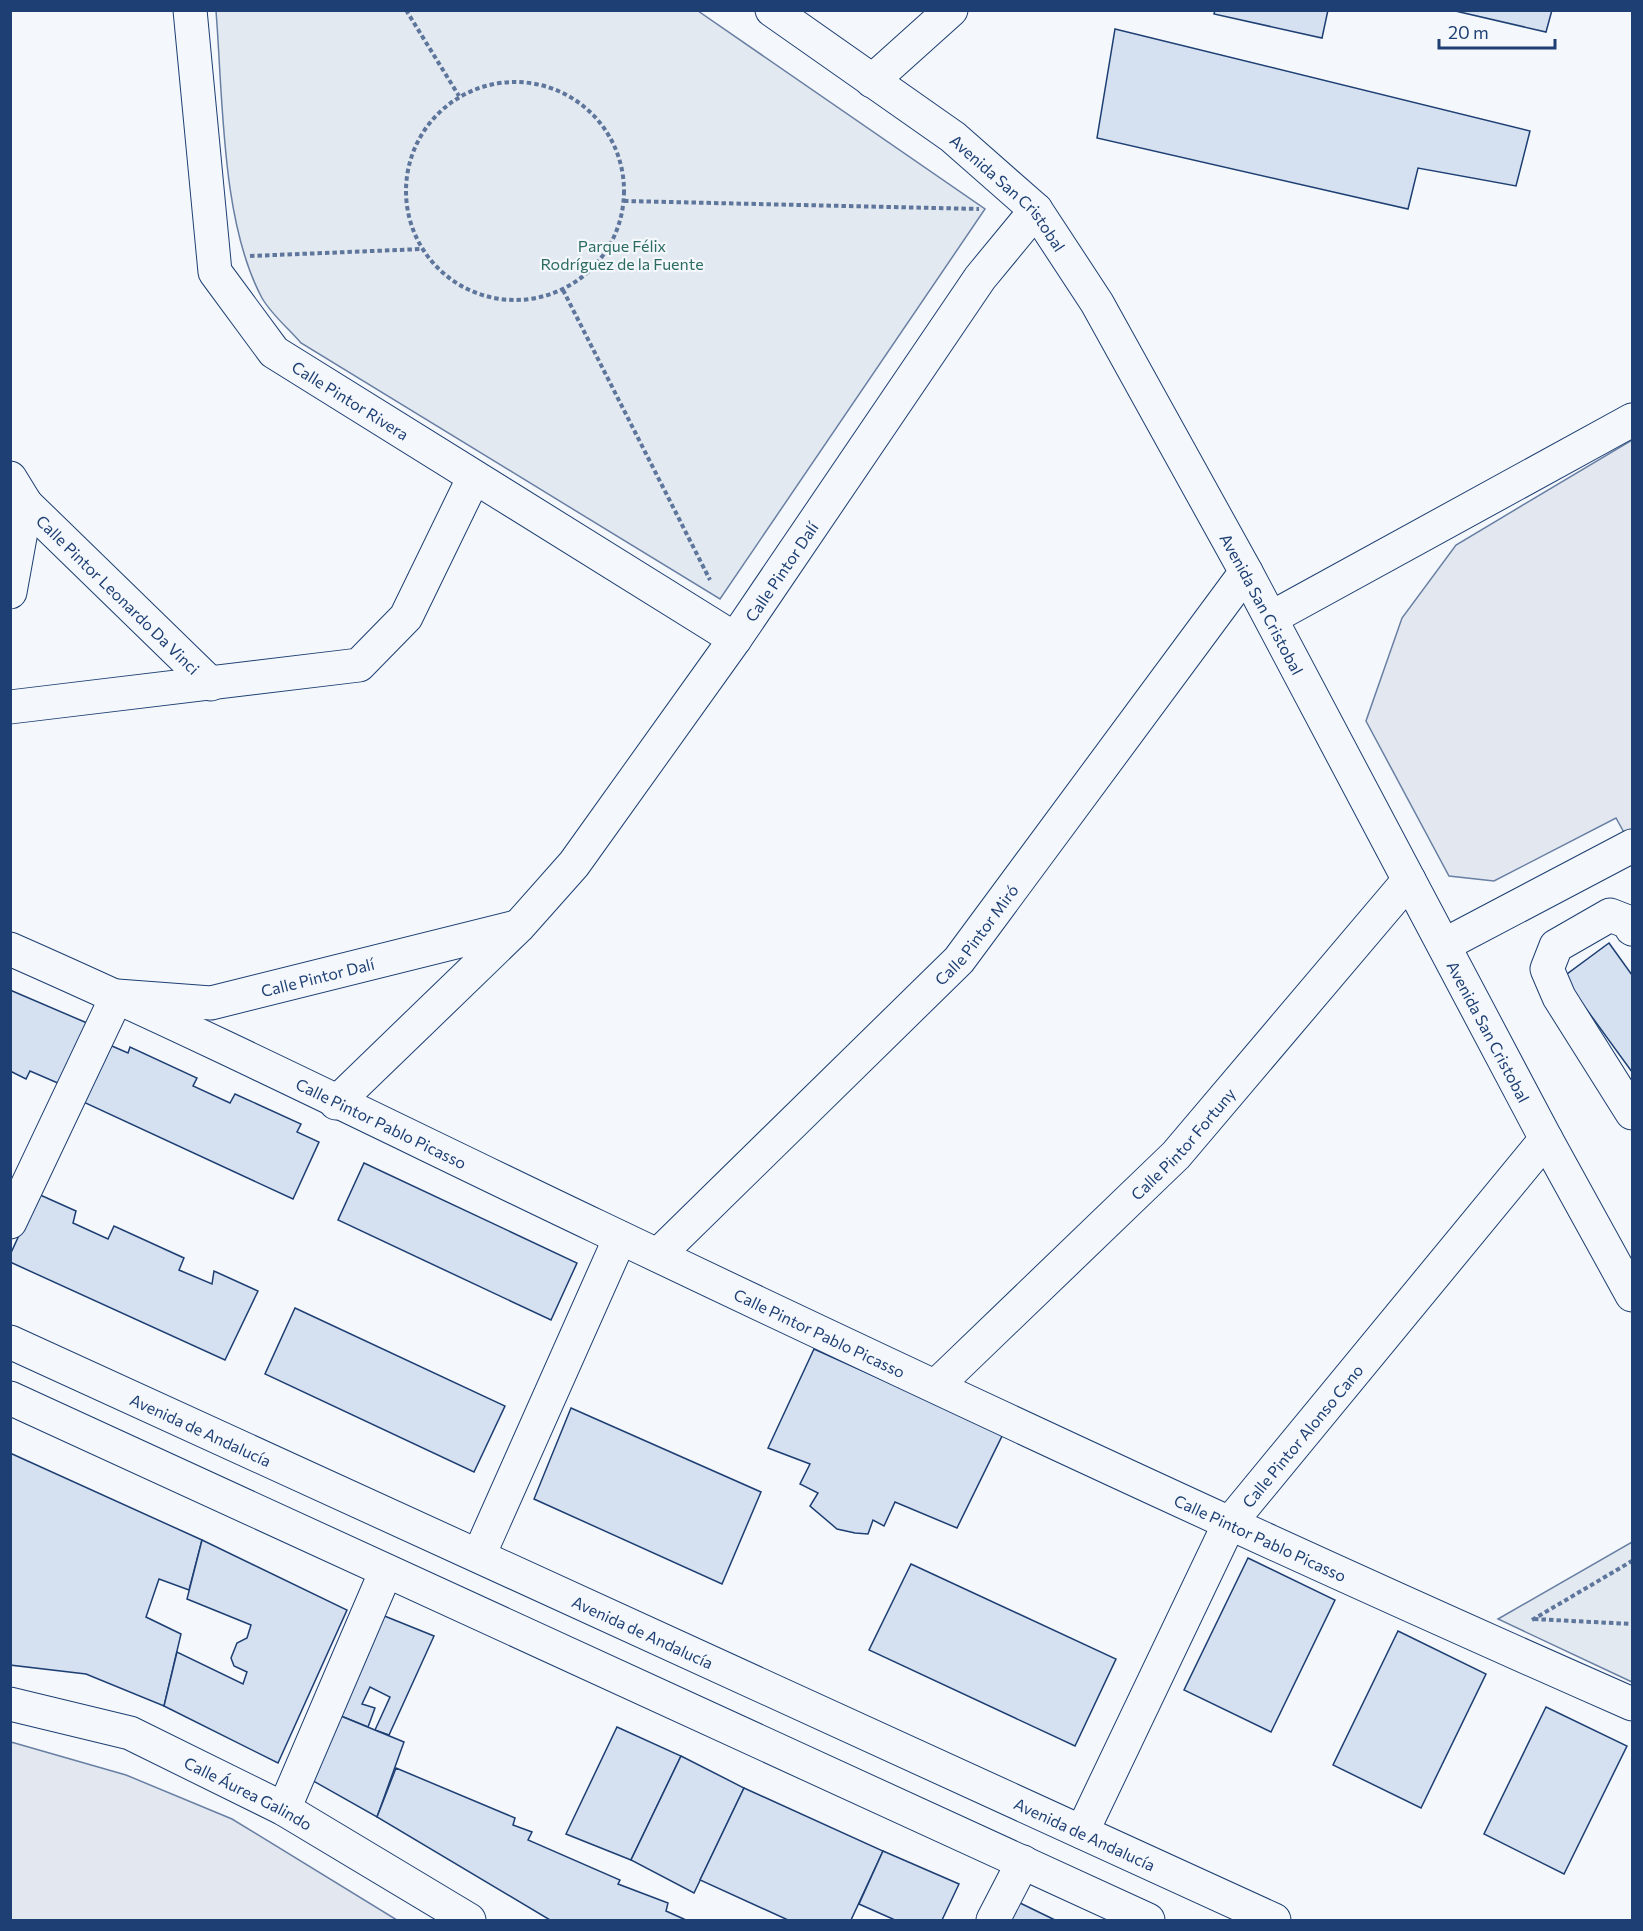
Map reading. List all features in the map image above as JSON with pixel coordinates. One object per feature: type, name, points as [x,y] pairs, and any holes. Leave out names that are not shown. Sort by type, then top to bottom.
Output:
[{"type":"street","name":"Calle Pintor Rivera","points":[[190,10],[215,272],[274,352],[735,639]]},
{"type":"street","name":"Avenida San Cristobal","points":[[772,10],[953,137],[1036,210],[1097,303],[1246,572],[1546,1139],[1632,1295]]},
{"type":"street","points":[[872,81],[951,10]]},
{"type":"street","name":"Calle Pintor Dalí","points":[[336,1103],[518,927],[574,864],[735,639],[980,278],[1036,210]]},
{"type":"street","points":[[1271,618],[1632,420]]},
{"type":"street","name":"Calle Pintor Leonardo Da Vinci","points":[[10,707],[359,665],[406,617],[474,477]]},
{"type":"street","points":[[10,592],[18,491]]},
{"type":"street","name":"Calle Pintor Leonardo Da Vinci","points":[[18,491],[211,684]]},
{"type":"street","name":"Calle Pintor Miró","points":[[657,1255],[959,960],[1246,572]]},
{"type":"street","points":[[1443,945],[1632,846]]},
{"type":"street","name":"Calle Pintor Fortuny","points":[[936,1386],[1176,1155],[1409,880]]},
{"type":"street","points":[[1632,929],[1628,922],[1610,915],[1556,945],[1547,969],[1559,997],[1632,1113]]},
{"type":"street","name":"Calle Pintor Dalí","points":[[117,996],[211,1003],[518,927]]},
{"type":"street","name":"Calle Pintor Pablo Picasso","points":[[10,949],[117,996],[620,1238],[1229,1524],[1632,1704]]},
{"type":"street","points":[[10,1222],[117,996]]},
{"type":"street","name":"Calle Pintor Alonso Cano","points":[[1082,1832],[1229,1524],[1546,1139]]},
{"type":"street","points":[[479,1555],[620,1238]]},
{"type":"street","name":"Avenida de Andalucía","points":[[10,1342],[1274,1920]]},
{"type":"street","points":[[10,1398],[1148,1920]]},
{"type":"street","points":[[284,1809],[386,1571]]},
{"type":"street","name":"Calle Áurea Galindo","points":[[10,1704],[130,1733],[284,1809],[463,1919]]},
{"type":"street","points":[[993,1920],[1023,1862]]},
{"type":"path","points":[[406,10],[459,96]]},
{"type":"path","points":[[525,82],[558,90],[587,108],[609,135],[622,167],[624,201],[615,237],[593,268],[563,290],[532,299],[501,299],[470,291],[443,273],[423,249],[409,217],[406,182],[408,171],[414,148],[432,119],[459,96],[491,83],[525,82]]},
{"type":"path","points":[[624,201],[1036,210]]},
{"type":"path","points":[[213,255],[423,249]]},
{"type":"path","points":[[563,290],[715,589]]},
{"type":"path","points":[[1492,1642],[1632,1562]]},
{"type":"path","points":[[1533,1619],[1632,1624]]},
{"type":"green space","name":"Parque Félix Rodríguez de la Fuente","points":[[216,11],[698,11],[985,209],[720,599],[301,343],[275,316],[262,298],[238,233],[226,158]]},
{"type":"green space","points":[[1632,1542],[1632,1682],[1498,1619]]},
{"type":"shaded area","points":[[1632,440],[1632,847],[1616,818],[1494,881],[1449,876],[1366,721],[1402,618],[1456,545]]},
{"type":"shaded area","points":[[11,1742],[126,1775],[232,1819],[397,1920],[11,1920]]},
{"type":"building","points":[[1215,10],[1328,10],[1322,38],[1214,14]]},
{"type":"building","points":[[1451,10],[1552,10],[1546,32]]},
{"type":"building","points":[[1115,29],[1530,131],[1516,186],[1418,168],[1408,209],[1097,138]]},
{"type":"building","points":[[1609,943],[1632,975],[1632,1072],[1563,977]]},
{"type":"building","points":[[10,990],[87,1023],[60,1084],[30,1071],[26,1079],[10,1071]]},
{"type":"building","points":[[105,1043],[128,1053],[130,1047],[197,1078],[193,1086],[230,1103],[235,1094],[301,1124],[297,1132],[319,1142],[293,1199],[79,1100]]},
{"type":"building","points":[[364,1163],[577,1263],[551,1320],[338,1220]]},
{"type":"building","points":[[38,1194],[76,1211],[73,1223],[108,1239],[114,1226],[184,1258],[179,1270],[212,1284],[214,1271],[258,1291],[225,1360],[10,1262],[10,1255]]},
{"type":"building","points":[[295,1308],[505,1406],[474,1472],[265,1374]]},
{"type":"building","points":[[814,1349],[1003,1434],[957,1528],[895,1502],[884,1526],[873,1520],[868,1534],[855,1533],[837,1529],[810,1506],[818,1493],[800,1484],[810,1464],[768,1448]]},
{"type":"building","points":[[571,1408],[761,1492],[722,1584],[534,1499]]},
{"type":"building","points":[[10,1453],[202,1540],[189,1590],[159,1579],[146,1617],[181,1634],[164,1706],[86,1674],[10,1665]]},
{"type":"building","points":[[202,1540],[347,1610],[278,1763],[164,1706],[177,1652],[243,1684],[247,1672],[234,1666],[231,1658],[237,1643],[247,1638],[251,1625],[187,1599]]},
{"type":"building","points":[[1248,1558],[1335,1600],[1271,1732],[1184,1690]]},
{"type":"building","points":[[911,1564],[1116,1659],[1075,1746],[869,1650]]},
{"type":"building","points":[[382,1615],[434,1636],[389,1735],[375,1730],[390,1697],[370,1687],[362,1704],[375,1708],[368,1727],[336,1714]]},
{"type":"building","points":[[1398,1631],[1486,1674],[1421,1808],[1333,1765]]},
{"type":"building","points":[[1546,1707],[1627,1746],[1564,1874],[1484,1834]]},
{"type":"building","points":[[336,1714],[404,1742],[377,1817],[308,1778]]},
{"type":"building","points":[[617,1727],[681,1756],[631,1860],[566,1834]]},
{"type":"building","points":[[681,1756],[744,1788],[694,1893],[631,1860]]},
{"type":"building","points":[[396,1768],[515,1818],[513,1825],[532,1832],[528,1840],[620,1880],[618,1884],[668,1903],[666,1911],[686,1920],[550,1920],[377,1817]]},
{"type":"building","points":[[744,1788],[883,1851],[851,1920],[788,1920],[700,1880]]},
{"type":"building","points":[[883,1851],[959,1884],[942,1920],[895,1920],[859,1904]]},
{"type":"building","points":[[1018,1902],[1055,1920],[1010,1920]]}]
